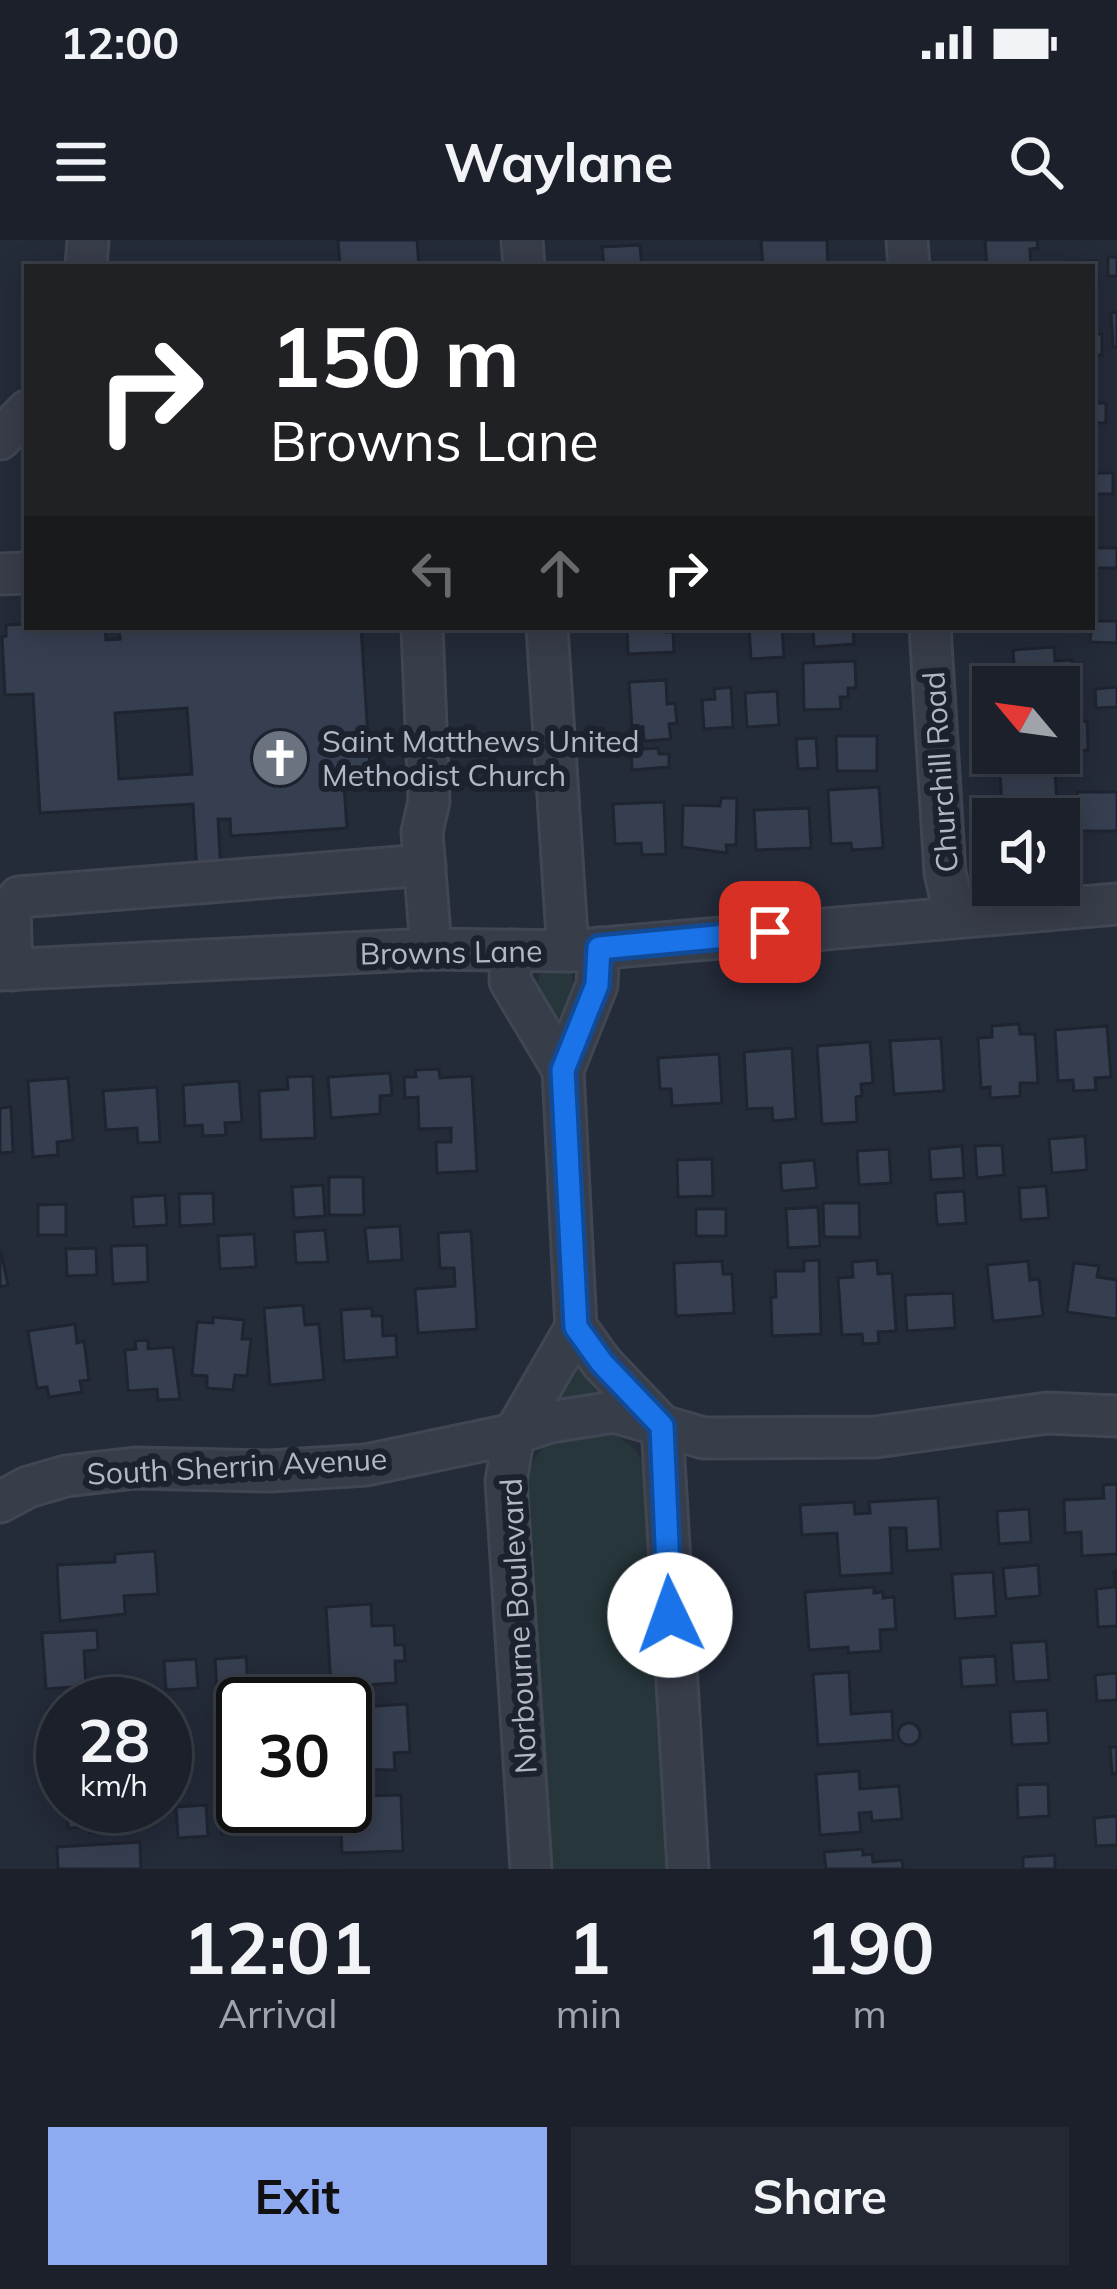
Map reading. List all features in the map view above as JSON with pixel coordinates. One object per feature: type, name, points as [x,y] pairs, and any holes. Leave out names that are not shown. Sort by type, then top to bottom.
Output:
[{"type":"street","points":[[0,439],[24,414]]},
{"type":"street","points":[[422,630],[429,801],[422,832],[431,949]]},
{"type":"street","points":[[547,630],[584,950],[597,985],[563,1070],[576,1327],[602,1363],[662,1426],[688,1869]]},
{"type":"street","name":"Churchill Road","points":[[930,630],[945,873],[955,915]]},
{"type":"street","points":[[6,970],[10,910],[19,897],[425,865]]},
{"type":"street","name":"Browns Lane","points":[[6,970],[431,949],[584,950],[1117,904]]},
{"type":"street","points":[[511,950],[510,981],[563,1070]]},
{"type":"street","name":"Norbourne Boulevard","points":[[531,1869],[506,1481],[514,1434],[576,1327]]},
{"type":"street","name":"South Sherrin Avenue","points":[[0,1502],[28,1487],[67,1476],[164,1466],[269,1471],[366,1466],[550,1422],[614,1412],[704,1438],[876,1437],[1047,1413],[1117,1416]]},
{"type":"shaded area","points":[[545,965],[570,970],[573,979],[574,1002],[562,1033],[539,991]]},
{"type":"shaded area","points":[[575,1355],[609,1398],[555,1402]]},
{"type":"shaded area","points":[[608,1429],[637,1451],[646,1470],[675,1869],[545,1869],[525,1484],[538,1454],[554,1439]]},
{"type":"building","points":[[338,240],[417,240],[419,264],[340,264]]},
{"type":"building","points":[[761,240],[827,240],[828,264],[763,264]]},
{"type":"building","points":[[985,240],[1037,240],[1038,248],[1030,249],[1031,264],[987,264]]},
{"type":"building","points":[[640,245],[642,264],[604,264],[602,247]]},
{"type":"building","points":[[1108,257],[1117,257],[1117,276],[1108,276]]},
{"type":"building","points":[[1096,261],[1097,280],[1095,264],[1067,262]]},
{"type":"building","points":[[1117,312],[1117,347],[1113,347],[1111,313]]},
{"type":"building","points":[[1095,334],[1102,334],[1102,355],[1095,355]]},
{"type":"building","points":[[1095,403],[1106,403],[1106,423],[1095,423]]},
{"type":"building","points":[[1095,473],[1113,473],[1113,494],[1095,494]]},
{"type":"building","points":[[1095,548],[1117,548],[1117,568],[1095,568]]},
{"type":"building","points":[[1095,621],[1117,621],[1117,643],[1090,642]]},
{"type":"building","name":"Saint Matthews United Methodist Church","points":[[24,624],[24,630],[105,630],[106,640],[120,639],[119,630],[361,630],[370,768],[343,770],[347,828],[231,836],[230,819],[218,819],[221,872],[197,873],[193,804],[40,813],[33,694],[5,695],[2,637],[6,625]],"holes":[[[187,708],[192,774],[119,779],[115,713]]]},
{"type":"building","points":[[627,630],[673,632],[674,652],[628,654]]},
{"type":"building","points":[[749,630],[782,630],[784,657],[751,659]]},
{"type":"building","points":[[813,630],[853,630],[854,644],[814,647]]},
{"type":"building","points":[[1054,647],[1055,661],[1072,660],[1072,666],[1014,666],[1013,650]]},
{"type":"building","points":[[855,661],[856,688],[848,688],[848,697],[840,697],[841,709],[804,710],[803,663]]},
{"type":"building","points":[[666,680],[667,704],[675,703],[677,723],[669,724],[671,739],[644,741],[643,727],[632,728],[629,682]]},
{"type":"building","points":[[731,687],[733,727],[704,729],[702,700],[715,699],[714,689]]},
{"type":"building","points":[[1117,687],[1117,707],[1096,708],[1095,689]]},
{"type":"building","points":[[777,691],[779,725],[747,727],[745,693]]},
{"type":"building","points":[[1080,721],[1087,721],[1088,750],[1080,751]]},
{"type":"building","points":[[836,736],[877,736],[877,771],[837,771]]},
{"type":"building","points":[[816,738],[818,768],[798,769],[796,739]]},
{"type":"building","points":[[658,748],[659,754],[669,754],[669,767],[632,770],[631,750]]},
{"type":"building","points":[[1055,774],[1057,798],[1002,798],[1000,775]]},
{"type":"building","points":[[879,787],[883,848],[852,850],[851,843],[831,844],[828,790]]},
{"type":"building","points":[[1077,792],[1117,792],[1117,831],[1080,831]]},
{"type":"building","points":[[721,798],[737,798],[736,845],[726,845],[727,853],[682,847],[683,805],[720,806]]},
{"type":"building","points":[[664,802],[666,854],[642,855],[641,843],[615,844],[613,804]]},
{"type":"building","points":[[809,808],[811,848],[756,850],[754,810]]},
{"type":"building","points":[[1019,1024],[1020,1034],[1035,1034],[1038,1083],[1020,1083],[1020,1096],[990,1098],[990,1087],[981,1088],[978,1038],[992,1037],[992,1026]]},
{"type":"building","points":[[1107,1026],[1111,1077],[1095,1078],[1096,1090],[1074,1091],[1073,1080],[1058,1081],[1055,1030]]},
{"type":"building","points":[[941,1038],[944,1091],[894,1094],[890,1041]]},
{"type":"building","points":[[870,1042],[873,1083],[861,1084],[862,1096],[856,1097],[857,1122],[822,1124],[817,1046]]},
{"type":"building","points":[[792,1048],[796,1119],[773,1121],[772,1108],[747,1109],[744,1052]]},
{"type":"building","points":[[719,1054],[722,1103],[672,1106],[671,1089],[660,1089],[658,1058]]},
{"type":"building","points":[[439,1069],[440,1078],[472,1076],[477,1171],[437,1173],[436,1142],[451,1142],[451,1128],[419,1129],[418,1097],[405,1098],[404,1077],[416,1077],[415,1070]]},
{"type":"building","points":[[390,1073],[392,1095],[380,1096],[380,1114],[331,1118],[328,1077]]},
{"type":"building","points":[[313,1076],[315,1138],[261,1140],[259,1091],[288,1089],[287,1077]]},
{"type":"building","points":[[68,1078],[73,1140],[57,1142],[58,1155],[33,1157],[28,1081]]},
{"type":"building","points":[[239,1081],[242,1122],[225,1123],[226,1135],[203,1136],[202,1125],[185,1126],[183,1085]]},
{"type":"building","points":[[157,1087],[160,1142],[138,1143],[137,1128],[106,1130],[103,1091]]},
{"type":"building","points":[[11,1107],[13,1152],[0,1153],[0,1108]]},
{"type":"building","points":[[1085,1136],[1087,1170],[1052,1173],[1049,1139]]},
{"type":"building","points":[[1002,1145],[1004,1175],[977,1178],[975,1146]]},
{"type":"building","points":[[962,1146],[964,1178],[931,1180],[929,1149]]},
{"type":"building","points":[[889,1149],[891,1183],[859,1185],[857,1151]]},
{"type":"building","points":[[712,1159],[713,1196],[678,1197],[677,1160]]},
{"type":"building","points":[[814,1160],[817,1188],[782,1191],[780,1163]]},
{"type":"building","points":[[329,1177],[363,1177],[364,1215],[329,1215]]},
{"type":"building","points":[[323,1185],[325,1216],[294,1218],[292,1187]]},
{"type":"building","points":[[1046,1186],[1049,1218],[1021,1220],[1019,1188]]},
{"type":"building","points":[[964,1191],[966,1223],[937,1225],[935,1193]]},
{"type":"building","points":[[213,1193],[214,1224],[180,1226],[179,1194]]},
{"type":"building","points":[[165,1195],[167,1225],[134,1227],[132,1197]]},
{"type":"building","points":[[823,1203],[859,1203],[860,1237],[824,1237]]},
{"type":"building","points":[[66,1204],[66,1235],[38,1235],[38,1205]]},
{"type":"building","points":[[818,1207],[820,1246],[788,1248],[786,1209]]},
{"type":"building","points":[[696,1209],[726,1209],[726,1236],[696,1236]]},
{"type":"building","points":[[400,1226],[402,1260],[368,1262],[365,1228]]},
{"type":"building","points":[[325,1230],[328,1262],[296,1263],[294,1232]]},
{"type":"building","points":[[471,1231],[477,1329],[418,1333],[415,1289],[455,1286],[454,1268],[440,1268],[438,1233]]},
{"type":"building","points":[[254,1234],[256,1267],[220,1269],[218,1236]]},
{"type":"building","points":[[147,1245],[148,1282],[113,1284],[111,1246]]},
{"type":"building","points":[[96,1248],[97,1275],[67,1276],[66,1249]]},
{"type":"building","points":[[0,1253],[8,1285],[0,1287]]},
{"type":"building","points":[[819,1260],[821,1334],[772,1336],[775,1271],[804,1271],[804,1261]]},
{"type":"building","points":[[877,1260],[878,1274],[892,1273],[896,1331],[878,1332],[879,1343],[863,1344],[862,1334],[842,1335],[838,1278],[853,1277],[852,1262]]},
{"type":"building","points":[[722,1261],[723,1274],[732,1274],[734,1313],[676,1316],[674,1263]]},
{"type":"building","points":[[1028,1261],[1030,1280],[1039,1279],[1043,1316],[993,1321],[987,1265]]},
{"type":"building","points":[[1074,1263],[1099,1266],[1097,1277],[1117,1280],[1117,1319],[1067,1312]]},
{"type":"building","points":[[953,1293],[955,1328],[907,1331],[905,1295]]},
{"type":"building","points":[[303,1305],[305,1325],[319,1324],[324,1380],[270,1385],[264,1308]]},
{"type":"building","points":[[372,1308],[372,1316],[382,1316],[383,1336],[396,1335],[397,1357],[344,1361],[341,1310]]},
{"type":"building","points":[[213,1317],[244,1320],[242,1339],[251,1339],[247,1376],[235,1375],[233,1390],[207,1388],[207,1376],[192,1375],[197,1322],[213,1323]]},
{"type":"building","points":[[75,1324],[77,1343],[84,1341],[89,1380],[80,1381],[82,1392],[49,1397],[47,1387],[37,1388],[28,1331]]},
{"type":"building","points":[[148,1340],[148,1349],[173,1347],[180,1399],[158,1400],[157,1389],[128,1391],[125,1350],[136,1349],[135,1341]]},
{"type":"building","points":[[1117,1484],[1117,1554],[1082,1556],[1081,1532],[1065,1533],[1064,1500],[1104,1498],[1103,1485]]},
{"type":"building","points":[[938,1498],[941,1549],[907,1551],[906,1528],[890,1528],[892,1573],[840,1576],[837,1533],[802,1535],[800,1505],[854,1502],[855,1514],[870,1513],[869,1502]]},
{"type":"building","points":[[1029,1509],[1031,1542],[999,1544],[997,1511]]},
{"type":"building","points":[[155,1551],[158,1594],[124,1596],[125,1614],[60,1621],[57,1565],[115,1562],[115,1554]]},
{"type":"building","points":[[1038,1565],[1040,1596],[1006,1599],[1003,1568]]},
{"type":"building","points":[[1117,1570],[1117,1626],[1098,1627],[1096,1589],[1115,1587]]},
{"type":"building","points":[[993,1572],[996,1616],[955,1619],[952,1574]]},
{"type":"building","points":[[874,1587],[874,1593],[883,1592],[883,1598],[894,1597],[896,1629],[880,1630],[881,1651],[809,1650],[805,1592]]},
{"type":"building","points":[[371,1604],[372,1626],[394,1625],[395,1645],[404,1645],[405,1661],[395,1661],[396,1683],[372,1684],[372,1677],[330,1677],[326,1607]]},
{"type":"building","points":[[97,1630],[98,1650],[84,1651],[85,1677],[45,1677],[42,1633]]},
{"type":"building","points":[[1046,1641],[1049,1680],[1014,1682],[1011,1643]]},
{"type":"building","points":[[995,1656],[997,1685],[962,1687],[960,1658]]},
{"type":"building","points":[[246,1657],[247,1677],[216,1677],[215,1659]]},
{"type":"building","points":[[196,1659],[198,1688],[192,1688],[192,1677],[165,1677],[164,1661]]},
{"type":"building","points":[[849,1672],[851,1714],[892,1711],[893,1740],[818,1745],[813,1674]]},
{"type":"building","points":[[1117,1673],[1117,1700],[1097,1701],[1095,1675]]},
{"type":"building","points":[[407,1704],[410,1752],[394,1753],[395,1770],[372,1770],[372,1706]]},
{"type":"building","points":[[1047,1710],[1049,1743],[1012,1745],[1010,1712]]},
{"type":"building","points":[[909,1723],[920,1734],[909,1745],[898,1734]]},
{"type":"building","points":[[1110,1747],[1117,1747],[1117,1773],[1112,1774]]},
{"type":"building","points":[[859,1771],[860,1789],[899,1786],[902,1819],[872,1821],[871,1812],[859,1813],[861,1832],[820,1835],[816,1774]]},
{"type":"building","points":[[1048,1784],[1049,1816],[1018,1818],[1017,1785]]},
{"type":"building","points":[[401,1795],[403,1851],[342,1853],[341,1833],[372,1833],[372,1796]]},
{"type":"building","points":[[206,1805],[208,1836],[178,1838],[178,1833],[192,1833],[192,1806]]},
{"type":"building","points":[[1117,1816],[1117,1845],[1096,1846],[1094,1818]]},
{"type":"building","points":[[140,1842],[141,1869],[58,1869],[57,1847]]},
{"type":"building","points":[[863,1849],[863,1855],[872,1854],[873,1862],[902,1860],[903,1869],[826,1869],[824,1852]]},
{"type":"building","points":[[1055,1855],[1055,1869],[1023,1869],[1023,1857]]},
{"type":"place","name":"Saint Matthews United Methodist Church","points":[[280,758]]},
{"type":"route","points":[[670,1615],[662,1426],[602,1363],[576,1327],[563,1070],[597,985],[599,948],[770,932]]}]
